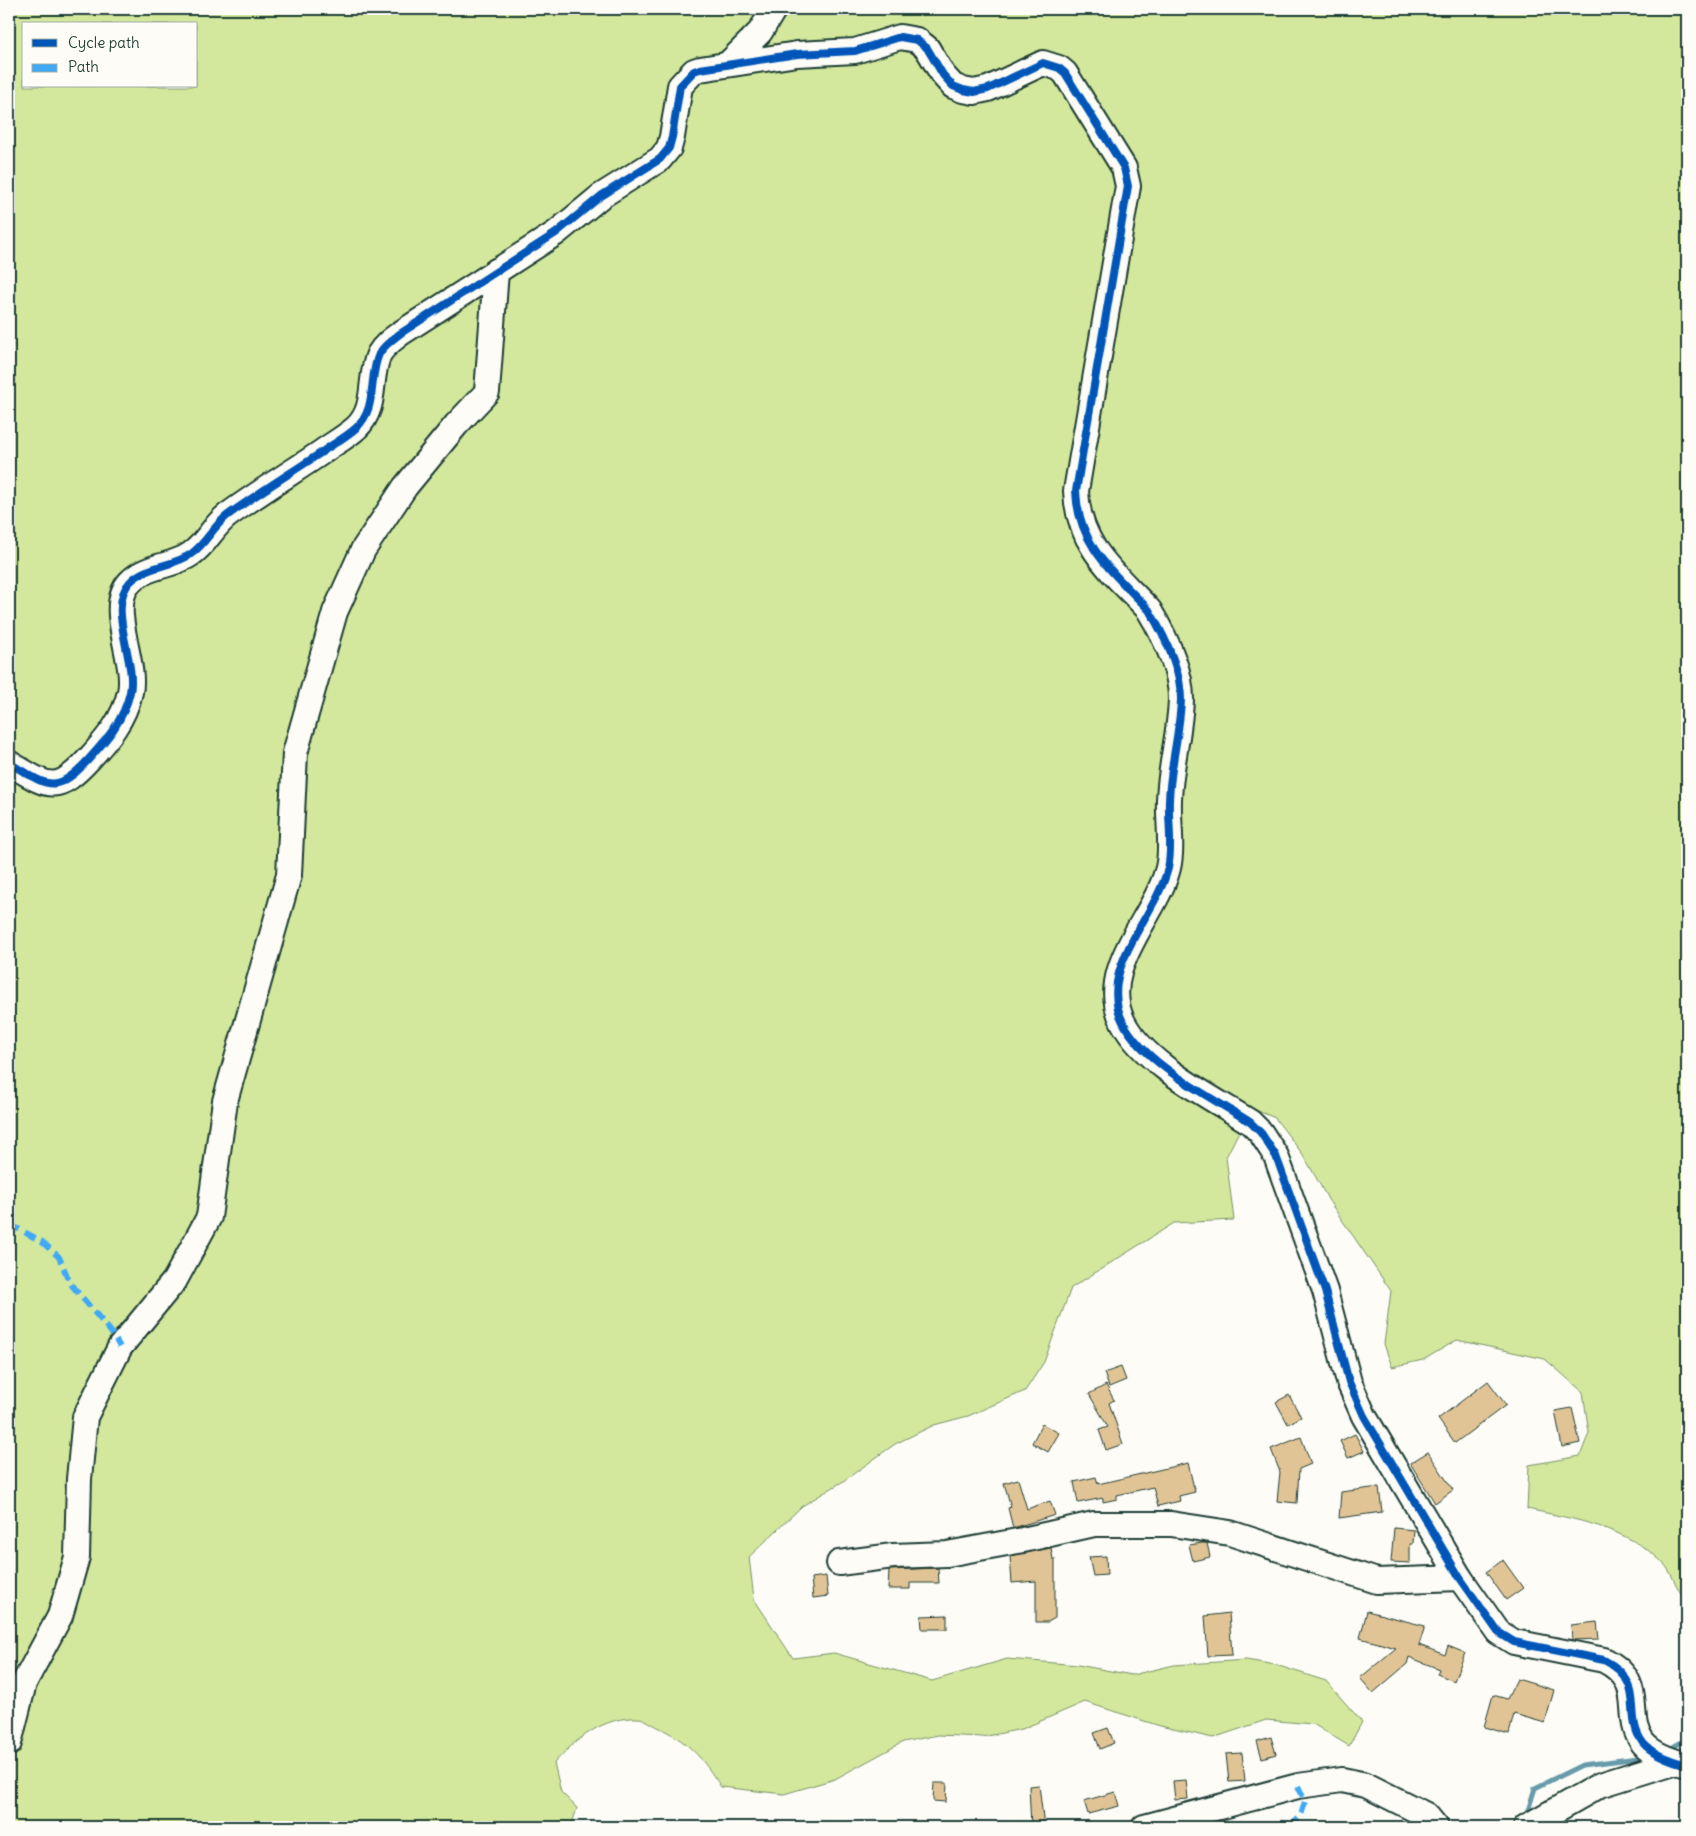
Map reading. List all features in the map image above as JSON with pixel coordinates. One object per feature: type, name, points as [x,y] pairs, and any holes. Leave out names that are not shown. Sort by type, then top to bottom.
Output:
[{"type":"street","points":[[728,64],[760,32],[774,9]]},
{"type":"street","points":[[9,763],[42,782],[58,784],[73,775],[112,732],[126,707],[132,678],[121,612],[124,592],[130,582],[146,571],[191,554],[226,516],[355,429],[370,408],[376,363],[385,345],[400,333],[556,232],[610,190],[660,159],[669,148],[680,86],[700,68],[797,54],[855,51],[892,39],[909,37],[927,48],[943,75],[953,86],[974,92],[988,89],[1036,65],[1052,64],[1065,73],[1124,168],[1128,186],[1128,200],[1078,481],[1076,506],[1083,532],[1093,548],[1149,610],[1155,620],[1178,675],[1181,697],[1169,798],[1169,866],[1162,888],[1120,971],[1116,999],[1119,1013],[1132,1036],[1145,1050],[1170,1070],[1250,1122],[1261,1133],[1276,1156],[1325,1291],[1354,1394],[1364,1416],[1460,1578],[1504,1637],[1514,1642],[1604,1660],[1619,1670],[1629,1684],[1636,1727],[1642,1742],[1649,1748],[1681,1763]]},
{"type":"street","points":[[9,1743],[24,1682],[60,1616],[77,1557],[79,1479],[84,1417],[120,1347],[175,1280],[209,1217],[225,1101],[290,875],[295,753],[335,612],[362,550],[405,487],[456,425],[487,392],[496,272]]},
{"type":"street","points":[[839,1563],[893,1556],[947,1554],[1094,1524],[1171,1524],[1230,1533],[1377,1581],[1460,1578]]},
{"type":"street","points":[[1535,1825],[1600,1785],[1681,1763]]},
{"type":"street","points":[[1144,1827],[1298,1786],[1342,1780],[1366,1785],[1426,1816],[1436,1827]]},
{"type":"green space","points":[[9,9],[1687,9],[1687,1600],[1680,1592],[1666,1566],[1648,1550],[1632,1540],[1599,1526],[1527,1509],[1529,1465],[1580,1456],[1589,1433],[1583,1392],[1545,1359],[1457,1340],[1423,1360],[1392,1367],[1384,1344],[1391,1291],[1329,1201],[1304,1156],[1275,1118],[1251,1108],[1226,1157],[1234,1220],[1174,1223],[1071,1288],[1044,1362],[1025,1391],[968,1416],[934,1425],[895,1444],[842,1482],[802,1506],[749,1557],[754,1599],[793,1658],[834,1653],[932,1681],[1007,1659],[1078,1665],[1132,1675],[1174,1665],[1246,1660],[1276,1665],[1326,1681],[1362,1722],[1349,1746],[1313,1724],[1266,1720],[1213,1738],[1160,1726],[1085,1702],[1022,1729],[982,1737],[938,1735],[903,1742],[835,1779],[784,1794],[721,1787],[700,1758],[686,1744],[642,1719],[625,1718],[602,1725],[591,1731],[571,1746],[554,1763],[561,1792],[577,1808],[571,1827],[9,1827]]},
{"type":"building","points":[[1121,1367],[1126,1380],[1109,1387],[1104,1373]]},
{"type":"building","points":[[1488,1381],[1506,1405],[1455,1443],[1438,1419]]},
{"type":"building","points":[[1106,1385],[1114,1400],[1109,1403],[1123,1444],[1106,1450],[1099,1430],[1108,1427],[1089,1394]]},
{"type":"building","points":[[1289,1395],[1301,1417],[1288,1424],[1276,1402]]},
{"type":"building","points":[[1572,1408],[1580,1443],[1562,1447],[1555,1411]]},
{"type":"building","points":[[1042,1424],[1059,1433],[1048,1452],[1032,1443]]},
{"type":"building","points":[[1355,1434],[1364,1451],[1348,1458],[1340,1441]]},
{"type":"building","points":[[1301,1437],[1311,1464],[1299,1469],[1297,1503],[1277,1501],[1280,1472],[1271,1449]]},
{"type":"building","points":[[1428,1452],[1453,1490],[1435,1503],[1410,1463]]},
{"type":"building","points":[[1188,1463],[1195,1492],[1179,1496],[1180,1501],[1158,1506],[1153,1487],[1117,1495],[1117,1499],[1103,1502],[1103,1498],[1078,1503],[1074,1482],[1096,1477],[1098,1484]]},
{"type":"building","points":[[1018,1479],[1027,1509],[1050,1501],[1055,1515],[1013,1528],[1008,1508],[1011,1507],[1004,1483]]},
{"type":"building","points":[[1379,1487],[1382,1512],[1339,1518],[1341,1492]]},
{"type":"building","points":[[1394,1528],[1414,1530],[1413,1544],[1410,1544],[1410,1563],[1391,1562]]},
{"type":"building","points":[[1207,1543],[1210,1557],[1193,1561],[1189,1545]]},
{"type":"building","points":[[1051,1548],[1053,1559],[1055,1559],[1055,1618],[1048,1622],[1036,1622],[1036,1581],[1012,1583],[1010,1556]]},
{"type":"building","points":[[1106,1556],[1107,1575],[1093,1576],[1089,1557]]},
{"type":"building","points":[[1503,1560],[1523,1588],[1506,1600],[1486,1572]]},
{"type":"building","points":[[938,1568],[939,1583],[910,1583],[910,1589],[888,1589],[889,1570]]},
{"type":"building","points":[[826,1576],[828,1596],[813,1598],[811,1578]]},
{"type":"building","points":[[1367,1611],[1425,1626],[1419,1645],[1445,1655],[1448,1646],[1465,1653],[1454,1681],[1437,1674],[1439,1669],[1409,1657],[1407,1664],[1373,1693],[1360,1678],[1396,1648],[1360,1638]]},
{"type":"building","points":[[1229,1613],[1232,1655],[1208,1656],[1205,1616]]},
{"type":"building","points":[[947,1615],[947,1629],[922,1629],[921,1616]]},
{"type":"building","points":[[1597,1622],[1599,1639],[1572,1640],[1571,1625]]},
{"type":"building","points":[[1517,1679],[1554,1690],[1545,1723],[1514,1714],[1509,1734],[1484,1727],[1493,1695],[1507,1699]]},
{"type":"building","points":[[1108,1728],[1114,1743],[1100,1749],[1094,1733]]},
{"type":"building","points":[[1271,1737],[1276,1754],[1262,1758],[1257,1741]]},
{"type":"building","points":[[1242,1753],[1245,1781],[1229,1782],[1226,1754]]},
{"type":"building","points":[[1186,1780],[1188,1799],[1175,1800],[1173,1781]]},
{"type":"building","points":[[934,1783],[947,1783],[946,1802],[933,1801]]},
{"type":"building","points":[[1039,1785],[1044,1827],[1031,1827],[1029,1786]]},
{"type":"building","points":[[1115,1792],[1119,1806],[1088,1814],[1084,1801]]},
{"type":"waterway","points":[[1666,1751],[1687,1739]]},
{"type":"waterway","points":[[1526,1817],[1535,1788],[1582,1765],[1646,1757]]},
{"type":"marked path","points":[[9,1224],[41,1241],[59,1257],[70,1283],[111,1332],[120,1347]]},
{"type":"marked path","points":[[1290,1827],[1301,1816],[1305,1801],[1298,1786]]},
{"type":"cycle path","points":[[9,763],[42,782],[51,784],[59,783],[68,778],[89,759],[119,720],[130,692],[130,665],[121,620],[123,593],[130,582],[144,572],[191,554],[228,515],[356,428],[363,420],[370,402],[379,354],[392,340],[556,233],[601,196],[660,159],[669,148],[680,86],[694,71],[797,54],[855,51],[900,37],[917,40],[927,48],[943,75],[953,86],[963,90],[974,92],[988,89],[1043,63],[1059,68],[1065,73],[1124,168],[1128,186],[1076,491],[1078,510],[1083,528],[1100,557],[1149,610],[1155,620],[1175,664],[1181,699],[1170,787],[1168,868],[1162,887],[1122,963],[1117,982],[1117,1002],[1123,1022],[1133,1038],[1163,1066],[1198,1091],[1250,1122],[1261,1133],[1276,1156],[1325,1291],[1349,1382],[1364,1416],[1460,1578],[1498,1632],[1514,1642],[1604,1660],[1618,1669],[1631,1689],[1634,1722],[1637,1733],[1643,1743],[1657,1754],[1687,1765]]}]
